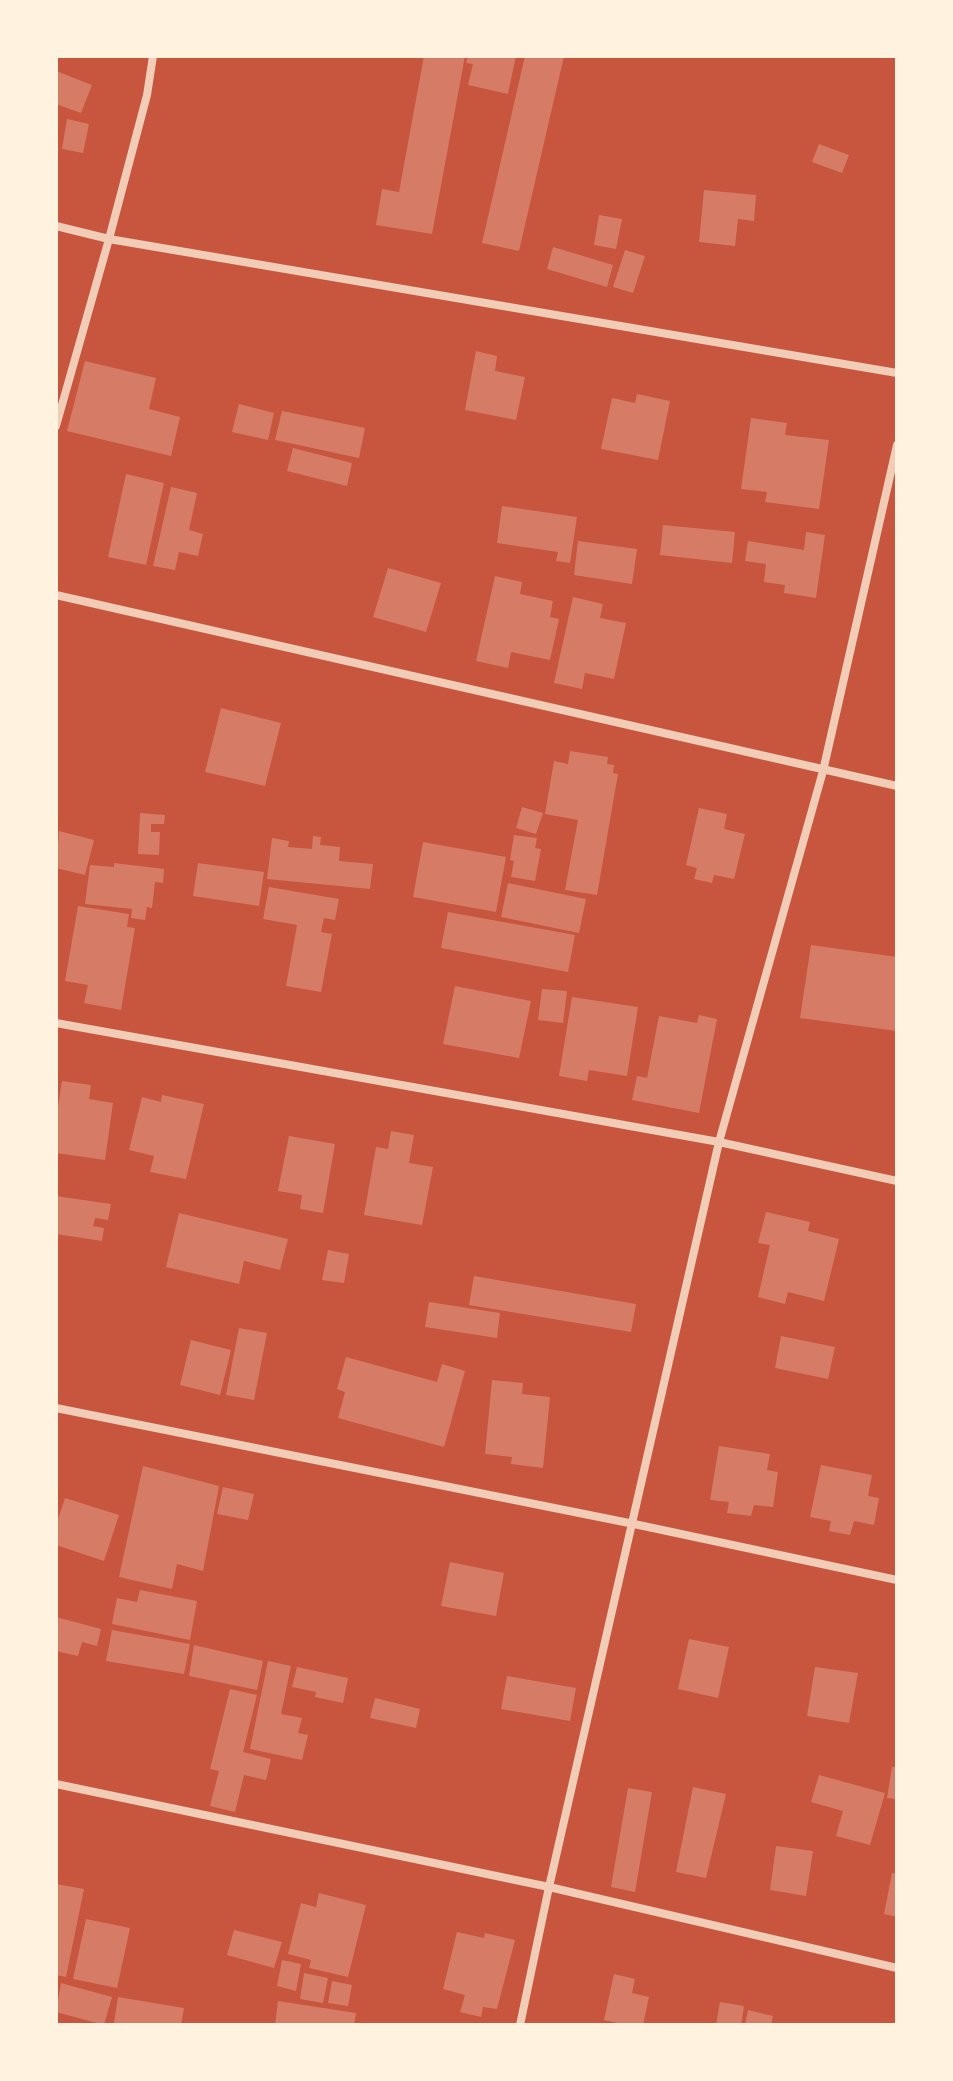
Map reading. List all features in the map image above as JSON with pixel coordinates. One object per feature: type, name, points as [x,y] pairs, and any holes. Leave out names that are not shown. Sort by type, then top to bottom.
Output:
[{"type":"street","points":[[56,426],[147,95],[153,56]]},
{"type":"street","points":[[56,226],[109,239],[897,373]]},
{"type":"street","points":[[520,2025],[719,1142],[823,771],[897,445]]},
{"type":"street","points":[[56,595],[897,786]]},
{"type":"street","points":[[56,1023],[719,1142],[897,1181]]},
{"type":"street","points":[[56,1408],[897,1580]]},
{"type":"street","points":[[56,1784],[549,1887],[897,1968]]},
{"type":"building","points":[[424,56],[465,56],[432,234],[376,225],[382,189],[399,192]]},
{"type":"building","points":[[468,56],[516,56],[508,94],[468,85],[473,64],[466,63]]},
{"type":"building","points":[[525,56],[564,56],[519,251],[482,243]]},
{"type":"building","points":[[56,71],[92,85],[81,113],[56,104]]},
{"type":"building","points":[[67,119],[89,124],[83,153],[62,149]]},
{"type":"building","points":[[819,144],[849,155],[842,173],[812,162]]},
{"type":"building","points":[[704,190],[756,195],[754,221],[738,219],[735,246],[699,242]]},
{"type":"building","points":[[599,215],[622,219],[616,249],[594,245]]},
{"type":"building","points":[[553,247],[613,265],[607,287],[547,269]]},
{"type":"building","points":[[625,250],[645,256],[633,293],[613,287]]},
{"type":"building","points":[[476,351],[497,356],[495,371],[525,377],[516,420],[465,410]]},
{"type":"building","points":[[85,361],[156,378],[149,409],[180,417],[171,456],[67,431]]},
{"type":"building","points":[[637,394],[670,401],[658,460],[601,449],[612,398],[635,403]]},
{"type":"building","points":[[239,404],[274,413],[268,440],[232,432]]},
{"type":"building","points":[[282,411],[365,428],[359,458],[275,440]]},
{"type":"building","points":[[751,418],[787,423],[785,435],[829,440],[819,509],[765,502],[767,492],[741,489]]},
{"type":"building","points":[[293,448],[352,463],[347,486],[287,471]]},
{"type":"building","points":[[126,474],[164,483],[146,565],[108,557]]},
{"type":"building","points":[[171,487],[197,493],[189,530],[203,534],[198,556],[179,552],[175,570],[153,566]]},
{"type":"building","points":[[502,506],[577,517],[570,563],[556,561],[558,552],[497,543]]},
{"type":"building","points":[[663,525],[735,532],[732,563],[660,555]]},
{"type":"building","points":[[806,532],[825,535],[816,598],[784,593],[785,585],[764,582],[766,564],[745,561],[748,541],[804,550]]},
{"type":"building","points":[[578,541],[637,549],[632,584],[574,575]]},
{"type":"building","points":[[388,568],[441,583],[426,632],[373,617]]},
{"type":"building","points":[[495,576],[522,582],[520,594],[553,601],[550,617],[559,619],[550,660],[511,652],[508,668],[476,661]]},
{"type":"building","points":[[573,597],[603,604],[600,618],[626,623],[614,679],[585,673],[582,689],[554,683]]},
{"type":"building","points":[[221,708],[281,723],[265,786],[205,772]]},
{"type":"building","points":[[570,751],[608,757],[607,764],[614,765],[613,773],[618,774],[597,895],[565,890],[578,820],[545,814],[554,761],[568,764]]},
{"type":"building","points":[[522,807],[543,813],[536,834],[516,828]]},
{"type":"building","points":[[699,808],[727,814],[724,829],[745,834],[734,879],[714,875],[712,883],[694,879],[697,868],[686,865]]},
{"type":"building","points":[[140,813],[165,815],[164,824],[151,824],[151,832],[160,832],[159,855],[138,854]]},
{"type":"building","points":[[59,831],[94,840],[85,875],[56,868]]},
{"type":"building","points":[[514,835],[537,838],[535,848],[541,849],[535,881],[511,877]]},
{"type":"building","points":[[313,836],[321,837],[320,845],[340,847],[339,861],[373,864],[370,889],[267,879],[272,838],[289,841],[288,847],[312,849]]},
{"type":"building","points":[[423,842],[506,857],[496,912],[413,897]]},
{"type":"building","points":[[114,863],[164,869],[163,883],[155,882],[152,908],[147,907],[145,920],[131,918],[132,909],[85,904],[90,865],[114,867]]},
{"type":"building","points":[[198,863],[264,872],[259,906],[193,896]]},
{"type":"building","points":[[508,883],[586,899],[579,933],[501,917]]},
{"type":"building","points":[[269,887],[339,899],[335,920],[324,918],[321,932],[332,934],[321,992],[286,986],[297,925],[263,919]]},
{"type":"building","points":[[78,906],[129,914],[127,927],[135,928],[121,1010],[84,1003],[88,985],[65,981]]},
{"type":"building","points":[[448,912],[575,935],[568,972],[441,948]]},
{"type":"building","points":[[811,945],[897,957],[897,1031],[800,1018]]},
{"type":"building","points":[[455,986],[531,1001],[519,1058],[443,1044]]},
{"type":"building","points":[[542,989],[567,991],[563,1023],[538,1020]]},
{"type":"building","points":[[572,997],[638,1007],[627,1076],[589,1070],[587,1081],[559,1076]]},
{"type":"building","points":[[699,1015],[717,1019],[699,1113],[632,1100],[637,1076],[647,1078],[659,1016],[697,1023]]},
{"type":"building","points":[[62,1081],[91,1085],[89,1099],[113,1103],[105,1160],[56,1153],[56,1119]]},
{"type":"building","points":[[162,1095],[204,1104],[186,1179],[150,1172],[154,1156],[129,1150],[142,1097],[161,1102]]},
{"type":"building","points":[[391,1131],[414,1135],[409,1163],[433,1167],[422,1225],[364,1215],[376,1147],[388,1149]]},
{"type":"building","points":[[289,1136],[335,1144],[323,1213],[300,1209],[302,1195],[278,1191]]},
{"type":"building","points":[[56,1196],[111,1204],[108,1220],[95,1218],[93,1226],[104,1228],[102,1241],[56,1234]]},
{"type":"building","points":[[766,1212],[810,1222],[808,1231],[839,1239],[824,1301],[788,1292],[785,1304],[758,1297],[770,1245],[758,1243]]},
{"type":"building","points":[[179,1213],[288,1239],[280,1270],[244,1261],[239,1284],[166,1267]]},
{"type":"building","points":[[328,1250],[349,1254],[344,1283],[322,1280]]},
{"type":"building","points":[[474,1276],[636,1304],[631,1332],[469,1305]]},
{"type":"building","points":[[429,1302],[500,1313],[497,1338],[425,1327]]},
{"type":"building","points":[[239,1328],[267,1333],[254,1400],[226,1395]]},
{"type":"building","points":[[781,1336],[835,1347],[828,1379],[775,1368]]},
{"type":"building","points":[[191,1340],[231,1350],[220,1395],[180,1385]]},
{"type":"building","points":[[346,1357],[437,1382],[442,1364],[465,1371],[444,1447],[338,1418],[345,1392],[337,1389]]},
{"type":"building","points":[[492,1380],[523,1383],[522,1394],[550,1397],[543,1468],[511,1464],[512,1457],[485,1454]]},
{"type":"building","points":[[719,1446],[770,1454],[767,1470],[778,1472],[773,1507],[754,1505],[751,1516],[727,1513],[729,1502],[710,1500]]},
{"type":"building","points":[[821,1465],[872,1475],[868,1496],[879,1498],[874,1525],[854,1521],[850,1535],[829,1531],[831,1521],[810,1517]]},
{"type":"building","points":[[143,1466],[219,1486],[203,1571],[177,1564],[172,1589],[119,1577]]},
{"type":"building","points":[[223,1487],[254,1494],[248,1520],[217,1514]]},
{"type":"building","points":[[65,1498],[119,1515],[104,1561],[56,1545],[56,1525]]},
{"type":"building","points":[[450,1562],[504,1573],[496,1616],[441,1606]]},
{"type":"building","points":[[140,1590],[197,1601],[190,1640],[112,1624],[117,1598],[137,1602]]},
{"type":"building","points":[[56,1617],[101,1629],[97,1646],[82,1642],[78,1656],[56,1651]]},
{"type":"building","points":[[112,1630],[190,1644],[184,1674],[106,1661]]},
{"type":"building","points":[[689,1639],[729,1647],[718,1698],[678,1689]]},
{"type":"building","points":[[194,1645],[263,1661],[257,1690],[189,1676]]},
{"type":"building","points":[[268,1661],[291,1666],[281,1714],[302,1718],[298,1733],[308,1735],[302,1760],[250,1749]]},
{"type":"building","points":[[297,1667],[348,1678],[343,1703],[315,1697],[316,1692],[292,1687]]},
{"type":"building","points":[[815,1667],[858,1673],[849,1723],[807,1716]]},
{"type":"building","points":[[507,1676],[576,1688],[570,1721],[501,1709]]},
{"type":"building","points":[[230,1689],[257,1695],[243,1752],[271,1759],[266,1780],[244,1775],[235,1812],[210,1806],[219,1771],[210,1769]]},
{"type":"building","points":[[375,1698],[420,1709],[416,1728],[370,1718]]},
{"type":"building","points":[[892,1767],[897,1767],[897,1799],[887,1798]]},
{"type":"building","points":[[819,1775],[885,1793],[870,1845],[836,1836],[843,1811],[811,1802]]},
{"type":"building","points":[[693,1787],[726,1794],[706,1878],[676,1872]]},
{"type":"building","points":[[628,1788],[652,1792],[635,1892],[611,1887]]},
{"type":"building","points":[[776,1846],[813,1851],[806,1896],[770,1890]]},
{"type":"building","points":[[892,1873],[897,1874],[897,1917],[884,1914]]},
{"type":"building","points":[[56,1884],[84,1889],[66,1977],[56,1975]]},
{"type":"building","points":[[319,1893],[366,1905],[348,1977],[309,1968],[311,1960],[288,1954],[301,1903],[316,1907]]},
{"type":"building","points":[[86,1919],[130,1928],[117,1988],[73,1979]]},
{"type":"building","points":[[234,1930],[282,1942],[274,1968],[227,1955]]},
{"type":"building","points":[[457,1932],[484,1938],[485,1933],[515,1940],[497,2009],[483,2007],[481,2017],[460,2012],[465,1995],[443,1989]]},
{"type":"building","points":[[282,1960],[301,1964],[296,1991],[277,1986]]},
{"type":"building","points":[[304,1973],[328,1978],[323,2003],[300,1999]]},
{"type":"building","points":[[614,1974],[635,1979],[632,1993],[649,1997],[643,2025],[604,2020]]},
{"type":"building","points":[[332,1981],[352,1985],[348,2006],[328,2003]]},
{"type":"building","points":[[61,1983],[112,1997],[104,2025],[56,2012]]},
{"type":"building","points":[[118,1997],[184,2008],[181,2025],[114,2023]]},
{"type":"building","points":[[278,2001],[356,2013],[354,2025],[275,2025]]},
{"type":"building","points":[[720,2002],[744,2006],[741,2025],[716,2025]]},
{"type":"building","points":[[748,2010],[773,2016],[771,2025],[745,2025]]}]
